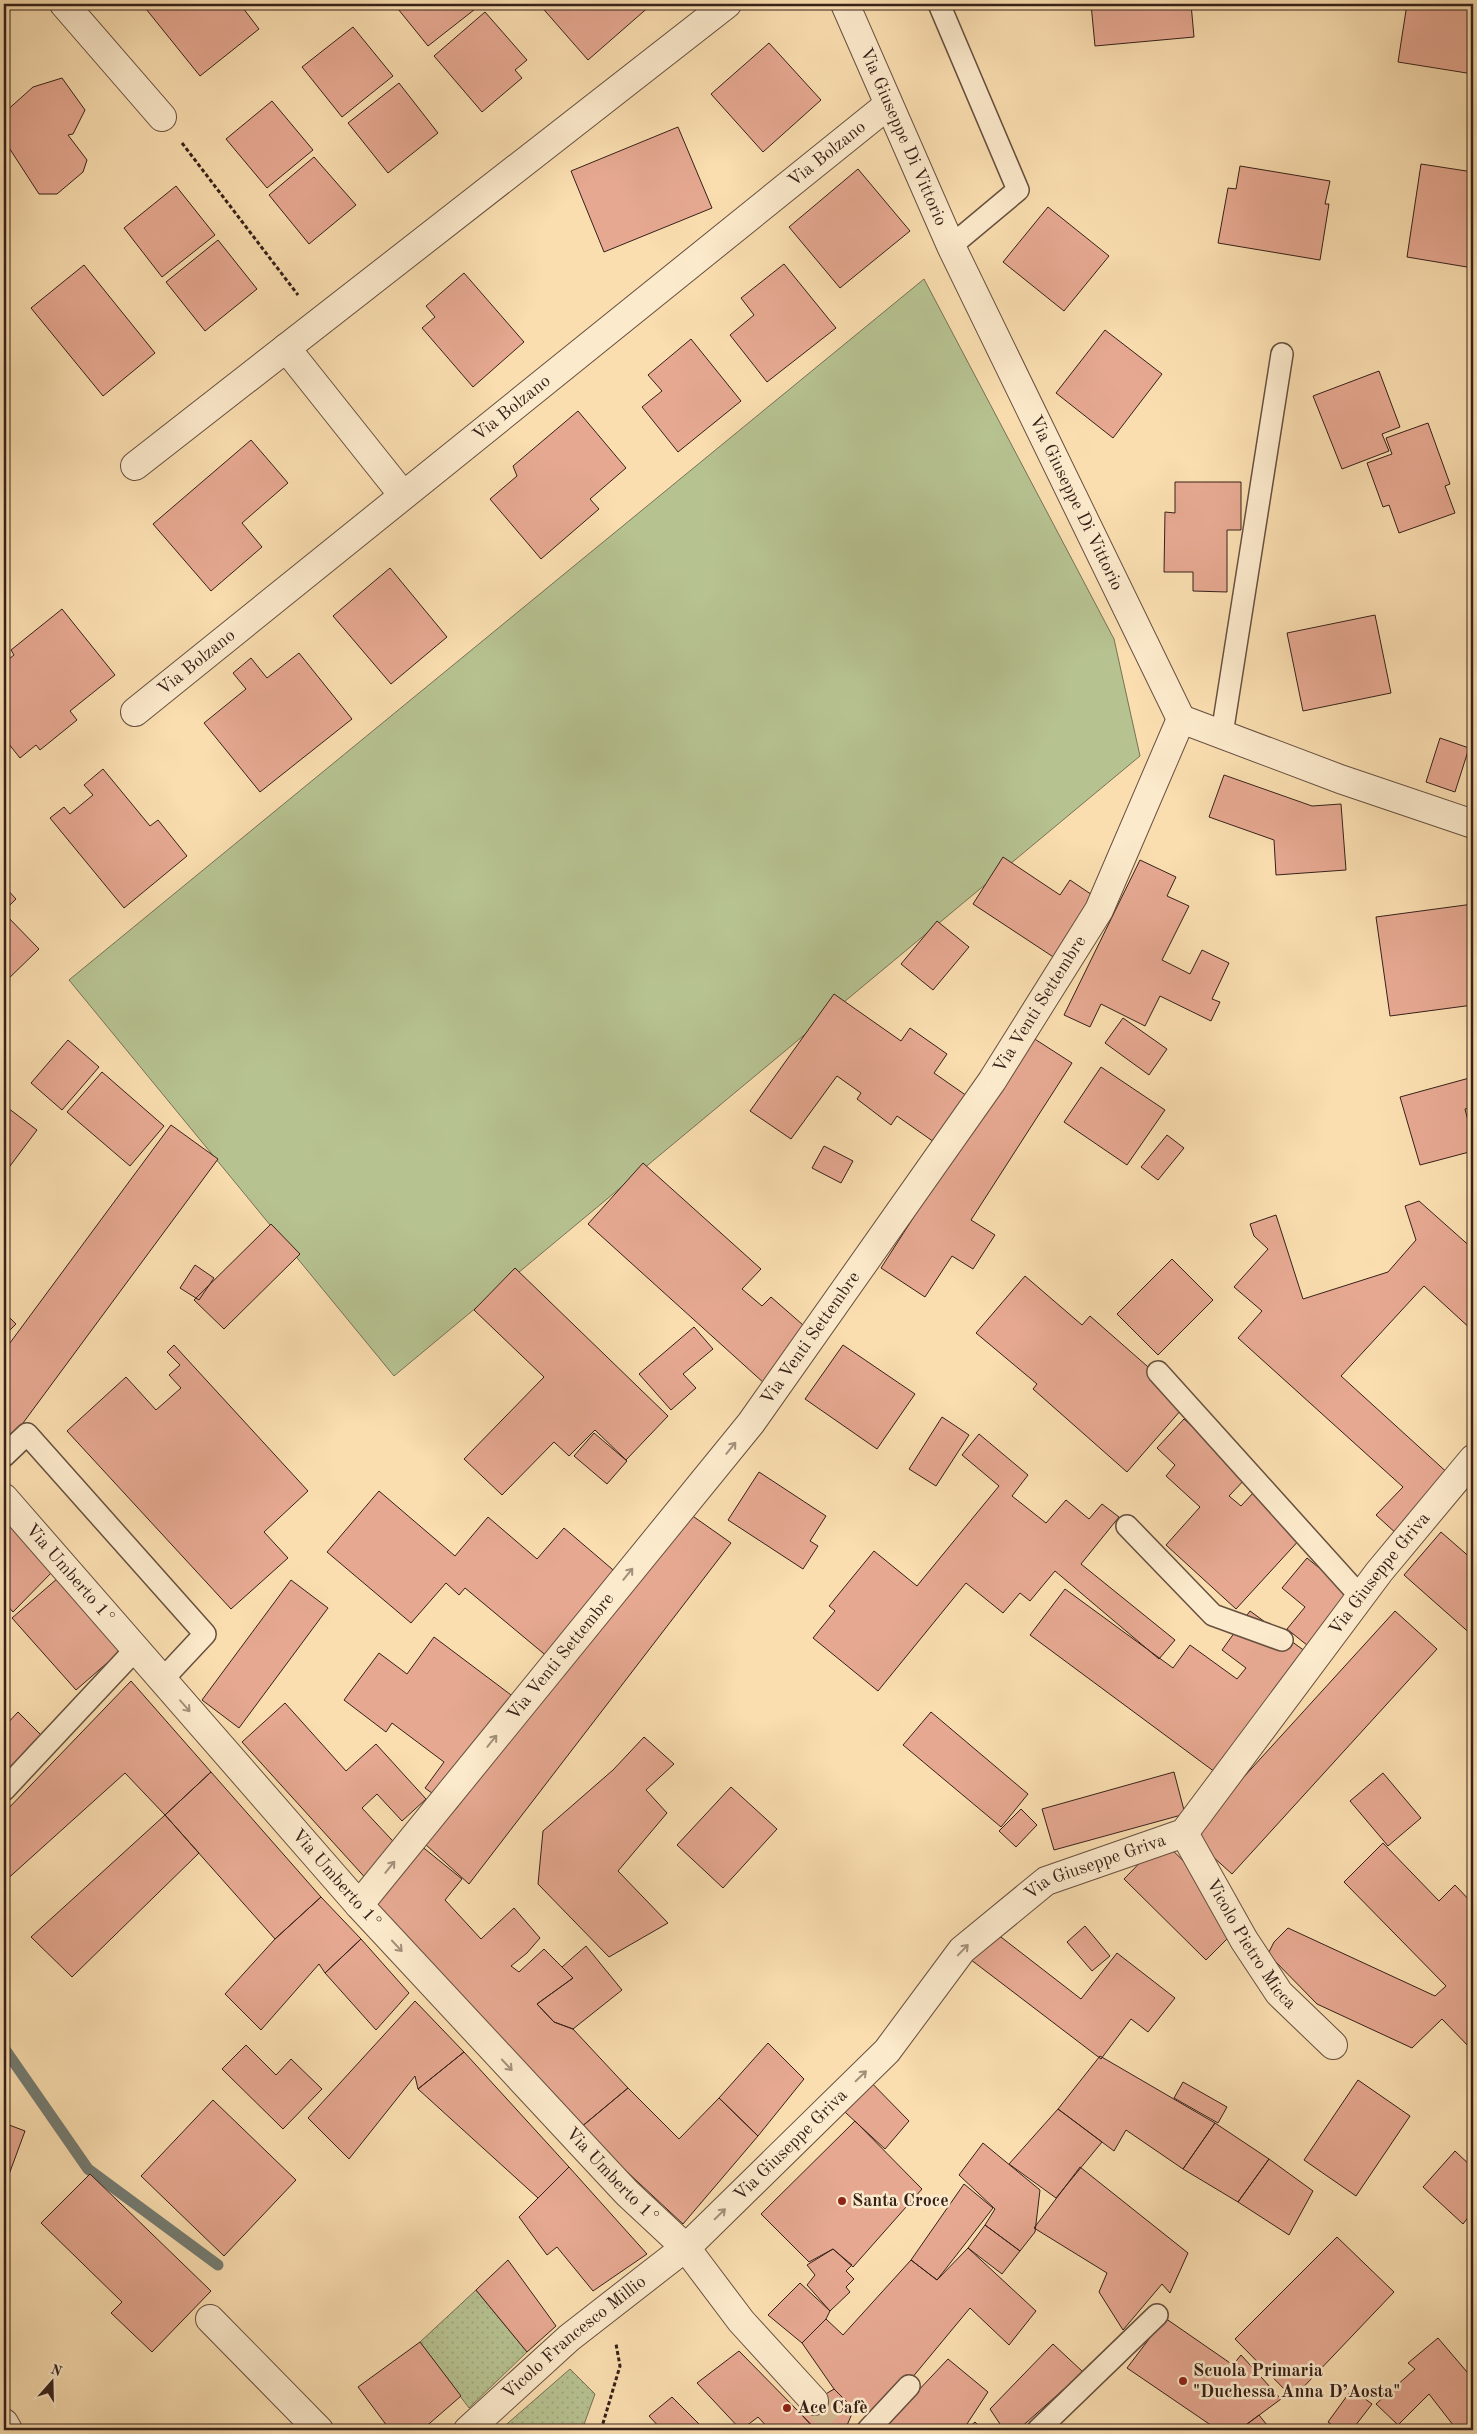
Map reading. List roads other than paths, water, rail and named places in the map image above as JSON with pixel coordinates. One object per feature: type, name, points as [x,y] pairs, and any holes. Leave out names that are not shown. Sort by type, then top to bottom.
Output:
[{"type":"street","points":[[64,4],[162,117]]},
{"type":"street","points":[[135,466],[727,4]]},
{"type":"street","name":"Via Giuseppe Di Vittorio","points":[[845,4],[951,246],[1181,720]]},
{"type":"street","name":"Via Bolzano","points":[[135,712],[888,105]]},
{"type":"street","points":[[286,348],[404,495]]},
{"type":"street","points":[[1181,720],[1340,779],[1473,824]]},
{"type":"street","name":"Via Venti Settembre","points":[[359,1905],[752,1423],[992,1081],[1099,910],[1181,720]]},
{"type":"street","name":"Via Giuseppe Griva","points":[[686,2248],[887,2051],[962,1950],[1046,1881],[1184,1833],[1360,1596],[1473,1459]]},
{"type":"street","name":"Via Umberto 1°","points":[[4,1498],[359,1905],[627,2193],[686,2248],[741,2321],[814,2401]]},
{"type":"street","name":"Vicolo Pietro Micca","points":[[1184,1833],[1244,1940],[1279,1993],[1332,2045]]},
{"type":"street","name":"Vicolo Francesco Millio","points":[[468,2430],[569,2338],[686,2248]]},
{"type":"street","points":[[210,2319],[319,2430]]},
{"type":"street","points":[[4,2422],[8,2430]]},
{"type":"lane","points":[[939,4],[1018,190],[951,246]]},
{"type":"lane","points":[[1222,734],[1282,354]]},
{"type":"lane","points":[[1158,1372],[1360,1596]]},
{"type":"lane","points":[[4,1456],[27,1434],[205,1634],[162,1680]]},
{"type":"lane","points":[[1127,1526],[1213,1615],[1282,1640]]},
{"type":"lane","points":[[4,1790],[135,1650]]},
{"type":"lane","points":[[1038,2430],[1157,2315]]},
{"type":"lane","points":[[868,2430],[909,2386]]},
{"type":"waterway","points":[[4,2048],[88,2169],[218,2265]]},
{"type":"tunnel","points":[[814,2401],[843,2430]]},
{"type":"place","name":"Santa Croce","points":[[842,2201]]},
{"type":"place","name":"Scuola Primaria \"Duchessa Anna D’Aosta\"","points":[[1183,2381]]},
{"type":"place","name":"Ace Cafè","points":[[787,2408]]}]
